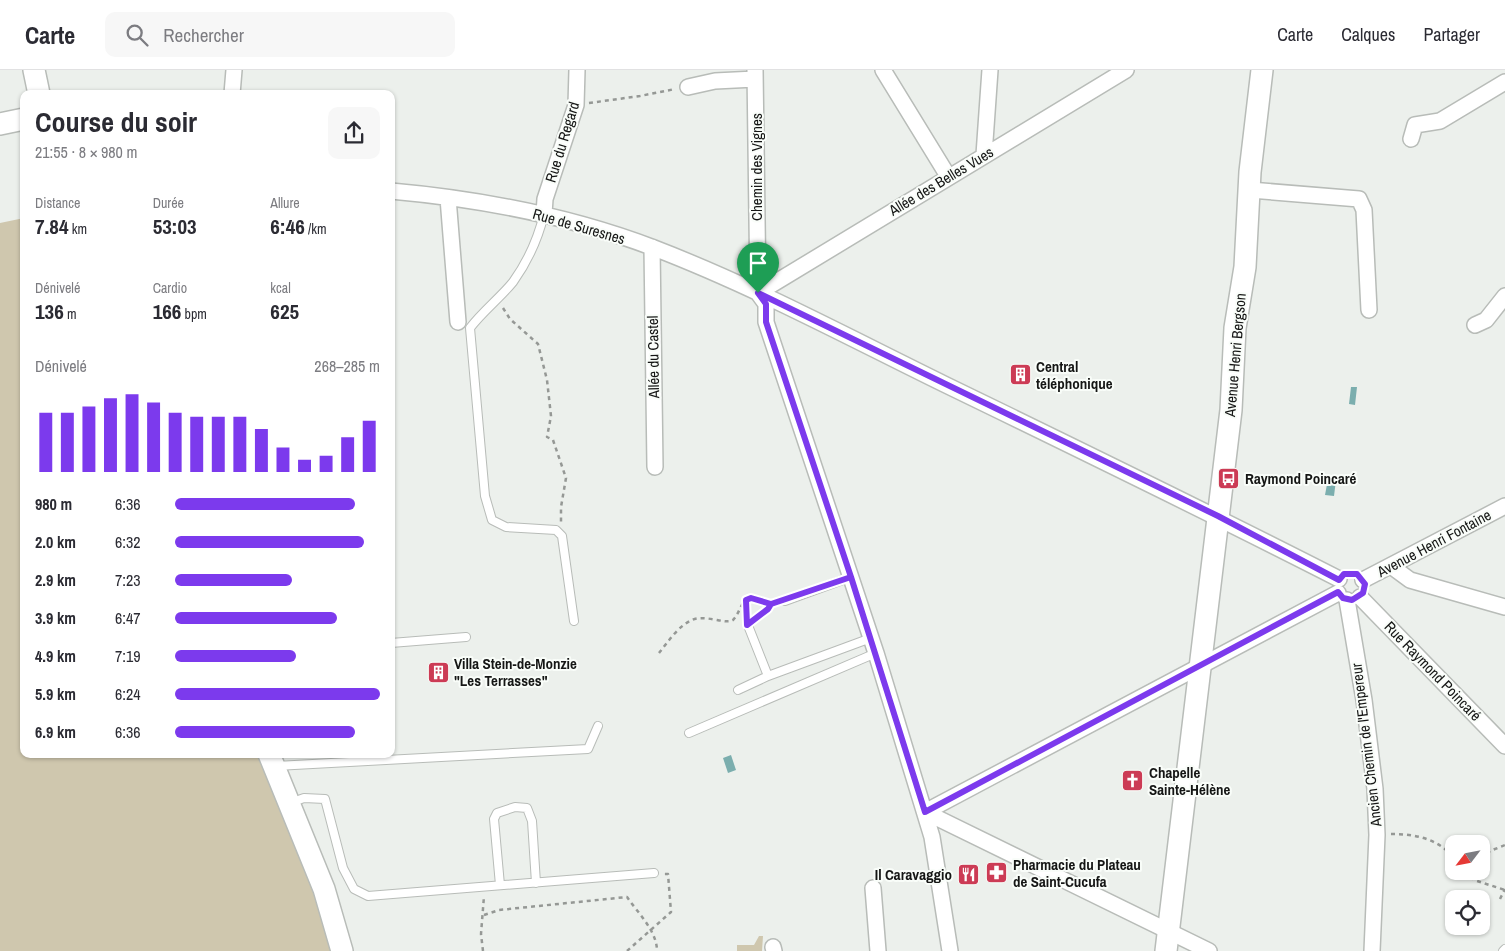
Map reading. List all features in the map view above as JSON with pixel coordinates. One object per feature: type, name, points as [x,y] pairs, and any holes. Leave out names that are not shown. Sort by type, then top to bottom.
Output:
[{"type":"street","points":[[34,70],[38,90]]},
{"type":"street","points":[[232,90],[234,70]]},
{"type":"street","name":"Rue du Regard","points":[[544,214],[545,198],[576,105],[576,70]]},
{"type":"street","points":[[883,70],[948,176]]},
{"type":"street","points":[[984,155],[990,70]]},
{"type":"street","name":"Allée des Belles Vues","points":[[758,293],[948,176],[1126,70]]},
{"type":"street","name":"Avenue Henri Bergson","points":[[1168,941],[1231,410],[1235,328],[1245,267],[1250,190],[1262,70]]},
{"type":"street","points":[[688,87],[755,74]]},
{"type":"street","name":"Chemin des Vignes","points":[[755,74],[758,293],[766,304],[766,322],[876,653],[925,812],[932,837],[950,951]]},
{"type":"street","points":[[1411,139],[1415,125],[1440,121],[1505,82]]},
{"type":"street","points":[[0,124],[20,120]]},
{"type":"street","points":[[0,130],[20,129]]},
{"type":"street","points":[[1250,190],[1359,199],[1364,210],[1370,310]]},
{"type":"street","name":"Rue de Suresnes","points":[[395,191],[544,214],[652,247],[758,293]]},
{"type":"street","points":[[448,198],[458,322]]},
{"type":"street","name":"Allée du Castel","points":[[652,247],[654,467]]},
{"type":"street","name":"Rue Raymond Poincaré","points":[[758,293],[1218,516],[1346,592],[1505,746]]},
{"type":"street","points":[[1475,325],[1486,320],[1505,296]]},
{"type":"street","name":"Avenue Henri Fontaine","points":[[1363,580],[1505,506]]},
{"type":"street","points":[[1391,566],[1410,580],[1505,608]]},
{"type":"street","points":[[925,812],[1201,665],[1346,592],[1344,574],[1353,572],[1363,580]]},
{"type":"street","name":"Ancien Chemin de l'Empereur","points":[[1363,580],[1365,589],[1346,592],[1364,700],[1375,789],[1377,835],[1372,951]]},
{"type":"street","points":[[271,760],[324,889],[342,951]]},
{"type":"street","points":[[925,812],[1168,941],[1210,951]]},
{"type":"street","points":[[874,888],[878,951]]},
{"type":"lane","points":[[544,214],[538,241],[512,282],[483,311],[470,328],[485,496],[492,520],[506,527],[556,530],[562,536],[574,620]]},
{"type":"lane","points":[[785,601],[851,577]]},
{"type":"lane","points":[[749,628],[768,676]]},
{"type":"lane","points":[[395,643],[466,637]]},
{"type":"lane","points":[[738,690],[768,676],[871,638]]},
{"type":"lane","points":[[689,733],[876,653]]},
{"type":"lane","points":[[395,756],[588,749],[598,726]]},
{"type":"lane","points":[[271,760],[329,758]]},
{"type":"lane","points":[[289,803],[304,798],[325,799],[343,868],[354,889],[368,896],[654,873]]},
{"type":"lane","points":[[500,885],[494,819],[496,813],[515,807],[527,808],[532,821],[536,883]]},
{"type":"path","points":[[576,105],[688,87]]},
{"type":"path","points":[[496,298],[510,319],[538,344],[547,380],[551,416],[547,437],[553,440],[566,478],[561,507],[562,536]]},
{"type":"path","points":[[659,653],[679,629],[692,620],[707,617],[727,622],[733,620],[746,600],[751,598],[771,604],[785,601]]},
{"type":"path","points":[[746,600],[747,625],[768,609],[771,604]]},
{"type":"path","points":[[1377,835],[1405,834],[1417,836],[1438,844],[1445,849]]},
{"type":"path","points":[[1490,852],[1505,845]]},
{"type":"path","points":[[627,951],[651,932],[671,912],[668,874],[654,873]]},
{"type":"path","points":[[1474,880],[1505,889],[1500,899]]},
{"type":"path","points":[[483,951],[481,934],[484,915],[484,887]]},
{"type":"path","points":[[484,915],[499,910],[627,897],[651,932],[657,943],[657,951]]},
{"type":"shaded area","points":[[20,219],[20,758],[262,758],[314,885],[332,951],[0,951],[0,223]]},
{"type":"shaded area","points":[[759,936],[763,936],[762,951],[737,951],[737,945],[754,945]]},
{"type":"water","points":[[1351,387],[1357,387],[1355,405],[1349,404]]},
{"type":"water","points":[[1328,479],[1336,480],[1334,496],[1325,495]]},
{"type":"water","points":[[731,755],[736,770],[728,773],[723,758]]},
{"type":"place","name":"Central téléphonique","points":[[1020,375]]},
{"type":"place","name":"Raymond Poincaré","points":[[1229,478]]},
{"type":"place","name":"Villa Stein-de-Monzie \"Les Terrasses\"","points":[[438,672]]},
{"type":"place","name":"Chapelle Sainte-Hélène","points":[[1133,781]]},
{"type":"place","name":"Pharmacie du Plateau de Saint-Cucufa","points":[[997,873]]},
{"type":"place","name":"Il Caravaggio","points":[[968,874]]},
{"type":"route","points":[[758,293],[766,304],[766,322],[851,577],[785,601],[771,604],[751,598],[746,600],[747,625],[768,609],[771,604],[785,601],[825,587],[851,577],[925,812],[1338,592],[1343,598],[1352,600],[1360,597],[1365,589],[1361,576],[1353,572],[1344,574],[1339,580],[1218,516],[758,293]]}]
